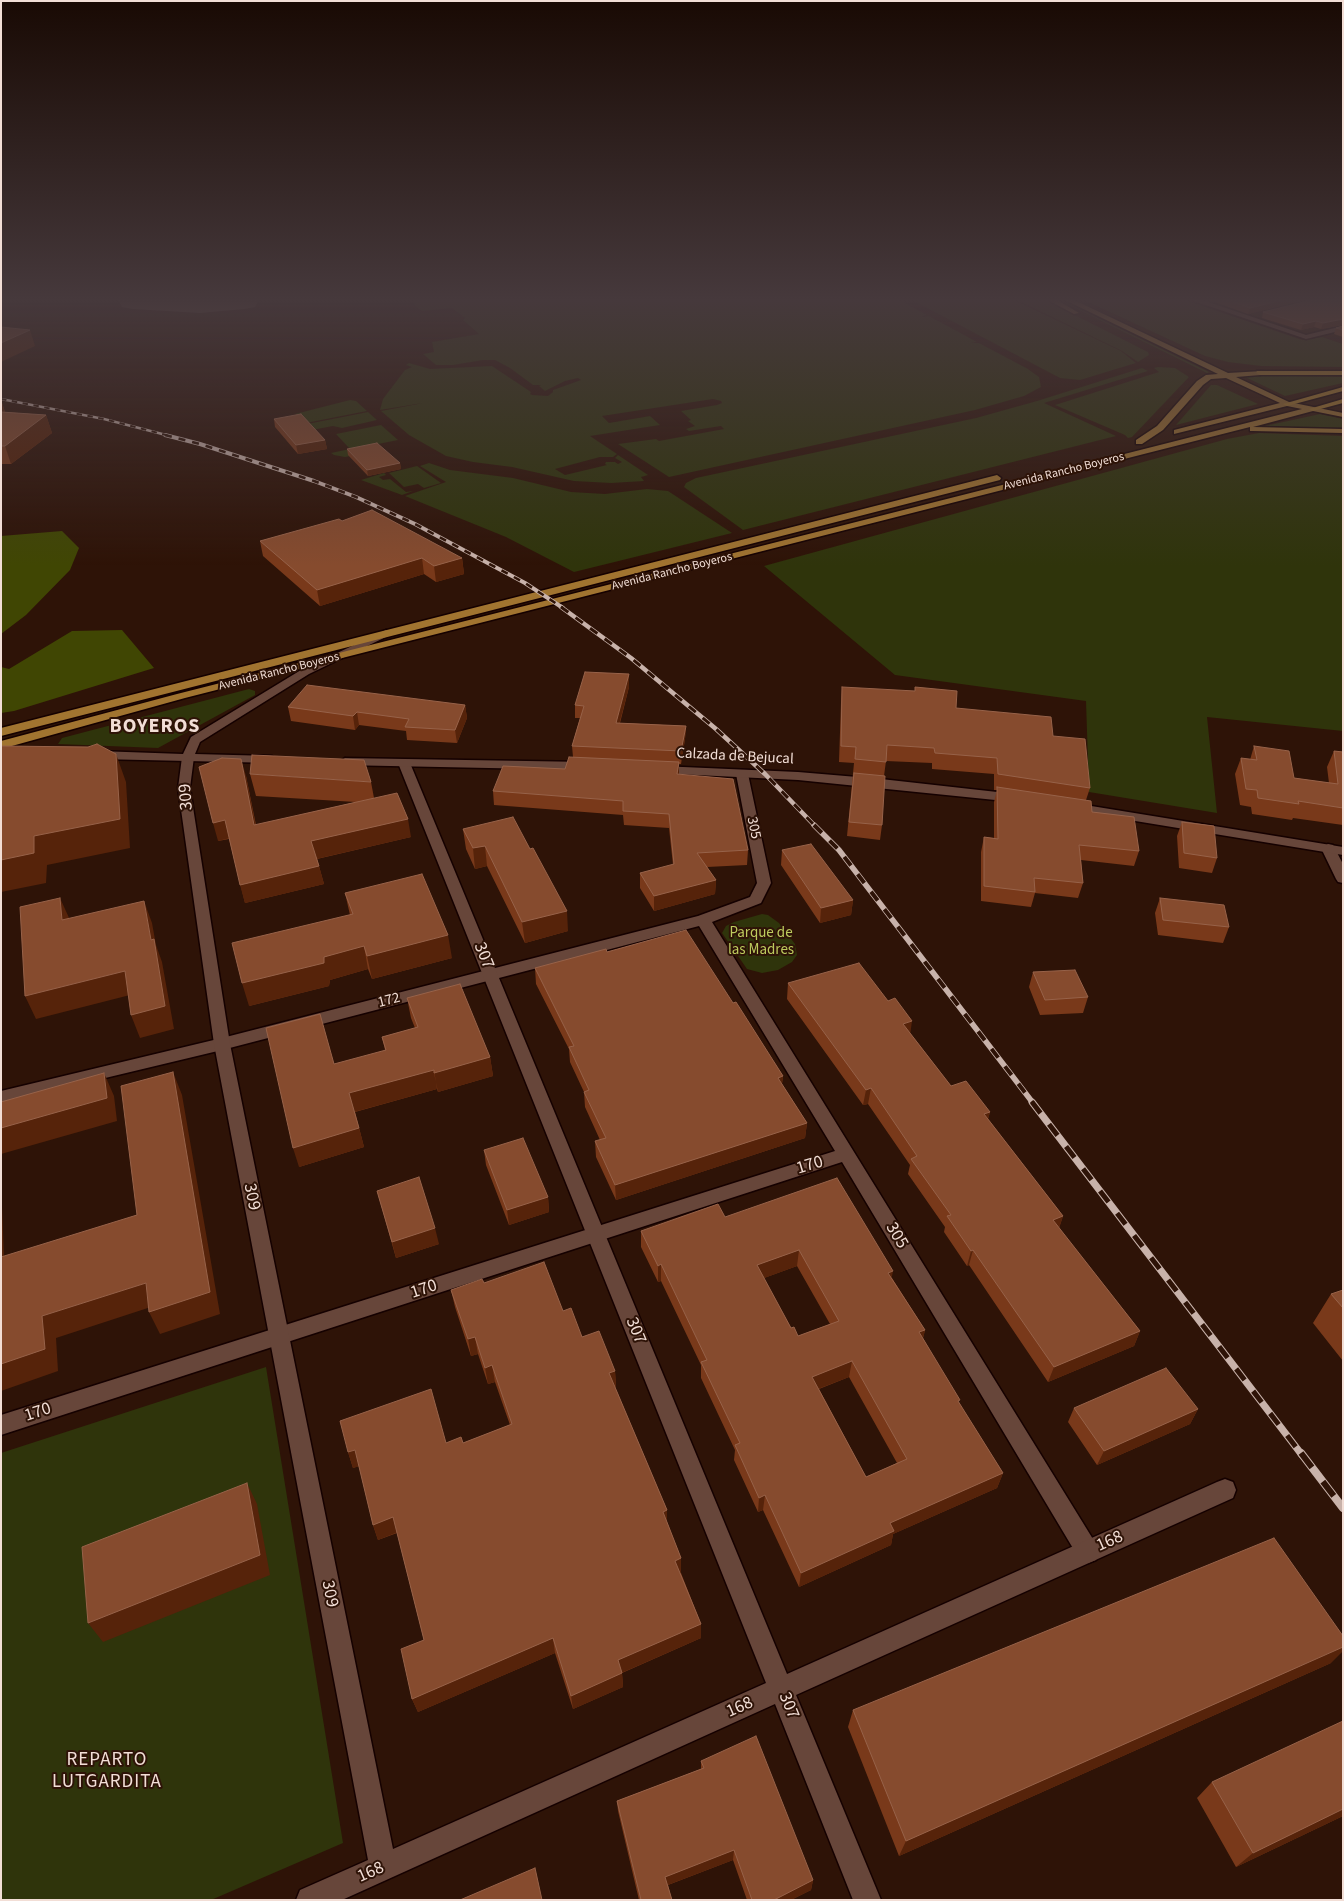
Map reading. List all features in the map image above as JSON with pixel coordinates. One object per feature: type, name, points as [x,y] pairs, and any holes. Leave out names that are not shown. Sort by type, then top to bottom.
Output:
[{"type":"highway","name":"Avenida Rancho Boyeros","points":[[1287,404],[1343,389]]},
{"type":"highway","name":"Avenida Rancho Boyeros","points":[[1313,409],[1343,401]]},
{"type":"main road","name":"Avenida Rancho Boyeros","points":[[1195,389],[1160,428],[1135,443],[1287,404]]},
{"type":"main road","points":[[1235,389],[1274,406],[1313,409]]},
{"type":"main road","points":[[1253,389],[1287,404],[1343,415]]},
{"type":"main road","name":"Avenida Rancho Boyeros","points":[[1,745],[339,656],[1313,409]]},
{"type":"main road","points":[[1232,429],[1343,431]]},
{"type":"main road","name":"Avenida Rancho Boyeros","points":[[1,732],[387,632],[1010,475]]},
{"type":"street","name":"309","points":[[383,1868],[222,1044],[184,788],[188,757],[195,740],[283,685],[387,632]]},
{"type":"street","points":[[1,752],[22,754]]},
{"type":"street","points":[[81,755],[284,760]]},
{"type":"street","points":[[336,762],[602,766]]},
{"type":"street","name":"307","points":[[404,763],[867,1900]]},
{"type":"street","name":"Calzada de Bejucal","points":[[644,769],[881,782],[1032,800]]},
{"type":"street","name":"305","points":[[742,774],[764,883]]},
{"type":"street","points":[[1060,805],[1343,851]]},
{"type":"street","points":[[1328,848],[1343,878]]},
{"type":"street","name":"172","points":[[1,1097],[222,1044],[703,920],[756,900],[764,883]]},
{"type":"street","name":"305","points":[[703,920],[1088,1552]]},
{"type":"street","name":"170","points":[[1,1425],[279,1338],[596,1233],[847,1154]]},
{"type":"street","name":"168","points":[[310,1900],[1225,1490]]},
{"type":"green space","points":[[391,389],[526,389],[532,395],[548,396],[553,390],[1038,389],[1024,396],[975,410],[669,477],[618,444],[656,439],[659,441],[724,429],[721,426],[689,431],[686,429],[695,426],[688,421],[691,420],[681,411],[717,405],[722,403],[721,401],[713,399],[602,416],[609,423],[650,416],[660,425],[590,436],[617,454],[613,457],[600,457],[555,469],[565,475],[607,465],[605,464],[606,462],[618,464],[622,462],[615,458],[618,455],[648,475],[641,477],[644,481],[611,483],[574,481],[512,467],[446,456],[409,435],[381,411],[423,403],[380,410],[383,399]]},
{"type":"green space","points":[[1076,389],[1090,389],[1044,403],[1116,436],[743,530],[684,487],[686,483],[696,478],[976,418]]},
{"type":"green space","points":[[1106,389],[1178,389],[1132,437],[1128,438],[1055,405]]},
{"type":"green space","points":[[1208,389],[1225,389],[1258,404],[1176,425]]},
{"type":"green space","points":[[1270,389],[1318,389],[1285,396]]},
{"type":"green space","points":[[350,400],[356,401],[367,411],[306,423],[295,414]]},
{"type":"green space","points":[[368,412],[377,420],[342,428],[333,426],[312,430],[307,424]]},
{"type":"green space","points":[[1320,414],[1343,419],[1343,429],[1265,426]]},
{"type":"green space","points":[[381,425],[398,440],[368,446],[361,454],[345,457],[331,453],[350,449],[336,434]]},
{"type":"green space","points":[[1259,433],[1343,436],[1343,731],[1207,717],[1217,813],[1089,792],[1086,701],[895,675],[764,566],[1227,439]]},
{"type":"green space","points":[[429,463],[450,470],[513,478],[571,492],[605,494],[647,489],[668,491],[732,533],[574,572],[506,537],[405,496],[446,482],[420,466]]},
{"type":"green space","points":[[417,466],[441,483],[424,488],[418,484],[404,487],[389,473]]},
{"type":"green space","points":[[384,473],[386,475],[379,477],[383,480],[390,479],[406,492],[413,491],[402,495],[361,480]]},
{"type":"green space","points":[[62,531],[79,548],[70,570],[26,615],[1,634],[1,536]]},
{"type":"green space","points":[[122,630],[154,668],[14,711],[1,713],[1,667],[9,669],[72,631]]},
{"type":"green space","points":[[249,689],[255,691],[255,695],[158,748],[58,744],[62,738]]},
{"type":"green space","name":"Parque de las Madres","points":[[762,914],[768,915],[779,923],[795,944],[797,955],[792,962],[778,970],[762,973],[747,969],[722,933],[726,926],[734,922]]},
{"type":"green space","points":[[266,1367],[343,1843],[211,1900],[1,1900],[1,1453]]},
{"type":"building","points":[[1,412],[46,415],[5,446],[1,446]]},
{"type":"building","points":[[301,414],[325,440],[296,445],[274,419]]},
{"type":"building","points":[[377,443],[400,463],[367,470],[347,449]]},
{"type":"building","points":[[372,510],[462,558],[434,566],[422,558],[317,590],[260,541],[339,519],[342,521]]},
{"type":"building","points":[[585,672],[629,674],[616,723],[686,726],[681,751],[572,746],[584,706],[575,705]]},
{"type":"building","points":[[307,685],[465,705],[455,730],[405,727],[409,719],[357,712],[353,716],[288,707]]},
{"type":"building","points":[[842,687],[915,691],[915,687],[957,691],[956,708],[1051,717],[1053,736],[1085,739],[1090,788],[998,774],[997,758],[935,753],[934,748],[887,745],[886,762],[855,759],[856,747],[841,746]]},
{"type":"building","points":[[97,744],[116,754],[120,819],[34,836],[34,853],[1,860],[1,746],[88,747]]},
{"type":"building","points":[[1254,746],[1289,751],[1294,778],[1338,784],[1334,751],[1343,752],[1343,808],[1298,801],[1299,804],[1258,798],[1257,790],[1246,789],[1241,758],[1257,760]]},
{"type":"building","points":[[252,755],[364,760],[371,782],[250,774]]},
{"type":"building","points":[[569,757],[679,762],[677,774],[733,779],[748,850],[697,853],[716,880],[654,896],[640,873],[674,864],[669,814],[623,811],[623,801],[493,791],[503,766],[565,769]]},
{"type":"building","points":[[222,758],[241,759],[254,825],[397,793],[408,819],[311,841],[319,866],[240,885],[225,820],[213,823],[199,767]]},
{"type":"building","points":[[854,773],[885,776],[882,825],[849,822]]},
{"type":"building","points":[[997,787],[1091,801],[1092,812],[1134,817],[1139,851],[1079,845],[1083,883],[1034,878],[1035,892],[984,886],[984,837],[998,839]]},
{"type":"building","points":[[513,817],[530,849],[533,848],[567,911],[522,922],[485,846],[473,848],[463,829]]},
{"type":"building","points":[[1182,822],[1214,826],[1217,858],[1184,853]]},
{"type":"building","points":[[811,844],[853,900],[821,908],[782,850]]},
{"type":"building","points":[[422,874],[448,935],[367,956],[364,946],[324,957],[324,963],[242,983],[232,943],[353,914],[345,893]]},
{"type":"building","points":[[60,898],[62,920],[144,901],[151,940],[154,939],[165,1006],[131,1015],[125,971],[25,996],[20,907]]},
{"type":"building","points":[[1160,898],[1224,905],[1229,927],[1163,920]]},
{"type":"building","points":[[686,930],[733,1003],[736,1002],[783,1076],[778,1078],[807,1123],[615,1185],[595,1141],[606,1138],[584,1092],[589,1090],[569,1047],[574,1046],[535,968],[606,949],[607,952]]},
{"type":"building","points":[[859,963],[888,1001],[895,998],[912,1021],[903,1024],[951,1086],[966,1081],[990,1112],[984,1114],[1063,1216],[1053,1220],[1140,1331],[1054,1367],[973,1250],[971,1251],[947,1216],[951,1215],[911,1159],[917,1156],[871,1088],[866,1090],[788,983]]},
{"type":"building","points":[[1075,970],[1088,997],[1045,1000],[1033,972]]},
{"type":"building","points":[[460,984],[490,1057],[434,1073],[434,1070],[349,1093],[359,1128],[293,1148],[266,1028],[320,1014],[334,1064],[386,1050],[382,1037],[418,1027],[407,998]]},
{"type":"building","points":[[173,1072],[210,1292],[149,1312],[146,1283],[42,1316],[45,1349],[1,1364],[1,1257],[137,1215],[121,1086]]},
{"type":"building","points":[[104,1073],[107,1098],[1,1128],[1,1102]]},
{"type":"building","points":[[523,1138],[548,1197],[507,1210],[484,1150]]},
{"type":"building","points":[[419,1177],[435,1228],[392,1242],[377,1191]]},
{"type":"building","points":[[837,1178],[893,1271],[888,1273],[925,1330],[919,1332],[960,1400],[958,1401],[1003,1473],[890,1523],[894,1531],[801,1573],[765,1495],[759,1498],[735,1445],[740,1443],[701,1362],[707,1360],[661,1264],[658,1266],[641,1231],[718,1204],[725,1217]],"holes":[[[799,1250],[839,1321],[798,1336],[794,1327],[791,1328],[757,1265]],[[852,1361],[907,1459],[866,1477],[812,1377]]]},
{"type":"building","points":[[544,1262],[563,1311],[571,1308],[582,1337],[599,1331],[615,1371],[609,1373],[667,1510],[663,1512],[681,1558],[675,1561],[701,1624],[618,1660],[622,1673],[571,1696],[553,1638],[412,1699],[401,1649],[424,1640],[393,1517],[373,1525],[355,1450],[348,1452],[340,1421],[431,1389],[446,1443],[461,1437],[463,1443],[512,1424],[492,1365],[485,1368],[475,1337],[468,1339],[451,1290],[482,1279],[484,1283]]},
{"type":"building","points":[[1343,1290],[1343,1308],[1331,1294]]},
{"type":"building","points":[[1166,1368],[1198,1409],[1104,1451],[1074,1408]]},
{"type":"building","points":[[247,1483],[260,1555],[88,1623],[82,1547]]},
{"type":"building","points":[[1274,1538],[1343,1636],[1343,1647],[906,1841],[853,1710]]},
{"type":"building","points":[[1343,1721],[1343,1809],[1253,1853],[1212,1782]]},
{"type":"building","points":[[756,1736],[813,1880],[774,1900],[752,1900],[734,1850],[665,1877],[672,1900],[641,1900],[617,1801],[704,1768],[701,1761]]},
{"type":"building","points":[[535,1868],[542,1900],[460,1900]]},
{"type":"railway","points":[[1,399],[104,419],[170,436]]},
{"type":"railway","points":[[165,435],[200,444],[314,481],[356,497],[415,524],[525,583],[563,608]]},
{"type":"railway","points":[[561,607],[631,658],[716,729],[765,774],[815,826]]},
{"type":"railway","points":[[815,826],[839,850],[1033,1103]]},
{"type":"railway","points":[[1032,1102],[1302,1455]]},
{"type":"railway","points":[[1301,1453],[1343,1508]]},
{"type":"district","name":"BOYEROS","points":[[155,728]]},
{"type":"district","name":"REPARTO LUTGARDITA","points":[[107,1772]]}]
